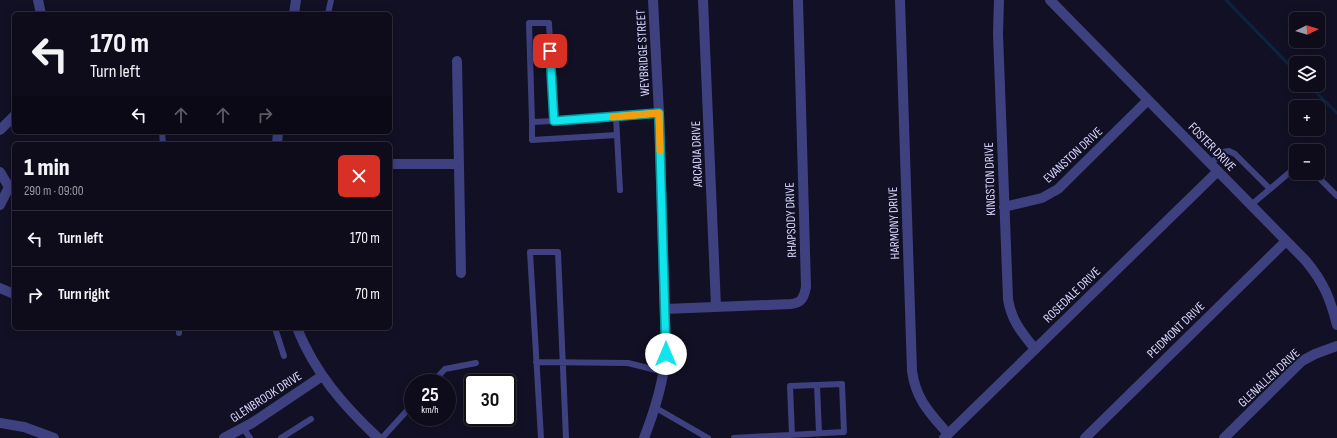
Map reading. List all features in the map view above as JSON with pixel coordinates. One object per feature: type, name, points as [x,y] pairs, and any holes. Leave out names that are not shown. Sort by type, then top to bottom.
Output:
[{"type":"street","points":[[38,0],[41,12]]},
{"type":"street","points":[[294,12],[296,0]]},
{"type":"street","name":"WEYBRIDGE STREET","points":[[644,438],[656,408],[664,372],[666,354],[659,113],[653,0]]},
{"type":"street","name":"ARCADIA DRIVE","points":[[703,0],[716,307]]},
{"type":"street","name":"RHAPSODY DRIVE","points":[[665,309],[797,303],[804,296],[806,287],[798,0]]},
{"type":"street","name":"HARMONY DRIVE","points":[[900,0],[912,371],[914,383],[920,400],[946,436]]},
{"type":"street","name":"KINGSTON DRIVE","points":[[999,0],[998,34],[1009,308],[1015,322],[1035,349]]},
{"type":"street","name":"FOSTER DRIVE","points":[[1050,0],[1306,261],[1326,289],[1337,325]]},
{"type":"street","points":[[457,61],[461,274]]},
{"type":"street","name":"EVANSTON DRIVE","points":[[1004,207],[1042,198],[1058,189],[1148,100]]},
{"type":"street","points":[[0,130],[12,118]]},
{"type":"street","points":[[392,164],[459,164]]},
{"type":"street","name":"ROSEDALE DRIVE","points":[[946,436],[1218,171]]},
{"type":"street","points":[[0,172],[12,188],[0,205]]},
{"type":"street","name":"PEIDMONT DRIVE","points":[[1085,438],[1286,241]]},
{"type":"street","points":[[0,288],[12,293]]},
{"type":"street","points":[[298,330],[312,360],[335,394],[353,415],[378,438]]},
{"type":"street","name":"GLENALLEN DRIVE","points":[[1224,438],[1302,361],[1315,354],[1337,346]]},
{"type":"street","name":"GLENBROOK DRIVE","points":[[224,438],[281,405],[322,376]]},
{"type":"street","points":[[0,423],[24,427],[54,438]]},
{"type":"lane","points":[[328,12],[331,0]]},
{"type":"lane","points":[[554,121],[549,23],[529,23],[532,140],[618,135]]},
{"type":"lane","points":[[532,122],[659,113]]},
{"type":"lane","points":[[616,117],[620,190]]},
{"type":"lane","points":[[1210,164],[1223,152],[1229,151],[1235,154],[1270,189]]},
{"type":"lane","points":[[1251,205],[1289,173]]},
{"type":"lane","points":[[1321,180],[1337,196]]},
{"type":"lane","points":[[541,438],[530,252],[558,252],[566,438]]},
{"type":"lane","points":[[275,330],[284,356]]},
{"type":"lane","points":[[536,362],[628,363],[664,372]]},
{"type":"lane","points":[[440,374],[445,369],[476,363]]},
{"type":"lane","points":[[734,438],[792,435],[819,433],[842,435],[844,432],[842,384],[790,386],[792,435]]},
{"type":"lane","points":[[816,385],[819,433]]},
{"type":"lane","points":[[656,408],[708,438]]},
{"type":"lane","points":[[382,438],[404,414]]},
{"type":"lane","points":[[281,438],[311,419]]},
{"type":"lane","points":[[243,428],[250,438]]},
{"type":"waterway","points":[[1226,0],[1289,65]]},
{"type":"waterway","points":[[1316,92],[1337,113]]},
{"type":"slow traffic","points":[[613,117],[659,113],[660,151]]},
{"type":"route","points":[[550,51],[554,121],[659,113],[666,354]]}]
